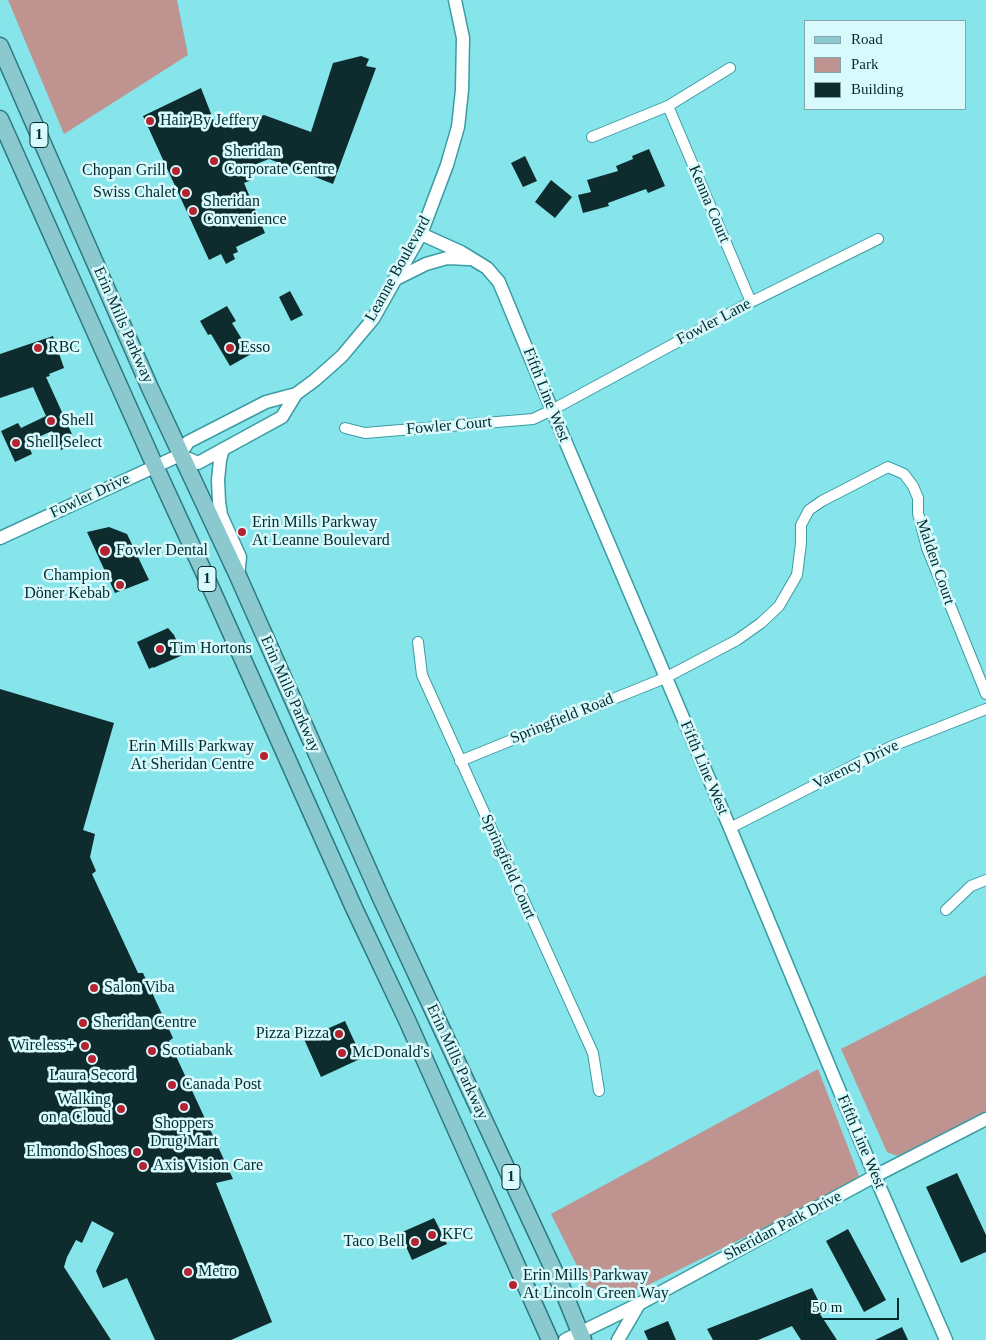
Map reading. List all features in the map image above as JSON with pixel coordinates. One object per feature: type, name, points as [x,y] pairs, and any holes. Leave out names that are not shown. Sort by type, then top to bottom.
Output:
[{"type":"main road","name":"Erin Mills Parkway","points":[[0,46],[180,455],[238,576],[383,903],[562,1288],[576,1338]]},
{"type":"main road","name":"Erin Mills Parkway","points":[[0,119],[550,1340]]},
{"type":"street","name":"Leanne Boulevard","points":[[296,394],[282,417],[223,450],[198,463],[180,455],[188,442],[266,402],[296,394],[342,356],[373,319],[421,234],[447,165],[458,127],[462,90],[463,38],[455,0]]},
{"type":"street","points":[[592,137],[668,106],[730,68]]},
{"type":"street","name":"Kenna Court","points":[[668,106],[750,302]]},
{"type":"street","name":"Fifth Line West","points":[[421,234],[461,252],[487,268],[499,282],[875,1176],[946,1340]]},
{"type":"street","name":"Fowler Lane","points":[[552,410],[750,302],[878,239]]},
{"type":"street","points":[[394,280],[422,266],[447,258],[472,259]]},
{"type":"street","name":"Fowler Court","points":[[345,428],[365,433],[524,420],[533,419],[552,410]]},
{"type":"street","points":[[223,450],[218,480],[219,502],[221,515],[240,558],[238,576]]},
{"type":"street","name":"Fowler Drive","points":[[0,538],[180,455]]},
{"type":"street","name":"Malden Court","points":[[665,678],[737,640],[773,612],[779,606],[797,575],[801,544],[801,525],[809,510],[822,501],[888,467],[904,474],[913,486],[918,498],[918,513],[927,548],[986,694]]},
{"type":"street","name":"Springfield Court","points":[[418,642],[422,675],[593,1053],[599,1091]]},
{"type":"street","name":"Springfield Road","points":[[460,761],[665,678]]},
{"type":"street","name":"Varency Drive","points":[[730,828],[890,747],[986,709]]},
{"type":"street","points":[[946,910],[971,886],[986,880]]},
{"type":"street","name":"Sheridan Park Drive","points":[[576,1338],[875,1176],[986,1119]]},
{"type":"street","points":[[618,1340],[639,1304]]},
{"type":"green space","points":[[8,0],[177,0],[188,55],[64,134]]},
{"type":"green space","points":[[986,975],[986,1114],[904,1158],[887,1152],[841,1049]]},
{"type":"green space","points":[[818,1069],[859,1176],[853,1184],[640,1289],[604,1293],[587,1286],[551,1214]]},
{"type":"building","name":"Sheridan Corporate Centre","points":[[361,56],[369,59],[366,66],[376,68],[333,184],[269,159],[249,167],[254,179],[244,183],[265,233],[236,247],[238,252],[233,254],[235,259],[226,264],[221,254],[209,260],[143,116],[201,88],[215,124],[229,121],[232,129],[264,115],[311,132],[333,63]]},
{"type":"building","points":[[649,149],[665,186],[648,193],[646,189],[608,203],[609,206],[583,213],[578,195],[591,192],[587,180],[618,171],[616,166],[633,159],[632,156]]},
{"type":"building","points":[[525,156],[537,181],[523,187],[511,163]]},
{"type":"building","points":[[551,180],[572,197],[555,218],[535,202]]},
{"type":"building","points":[[290,291],[303,315],[291,321],[279,297]]},
{"type":"building","points":[[227,306],[236,321],[232,323],[251,354],[230,366],[211,334],[208,335],[200,321]]},
{"type":"building","points":[[53,336],[64,368],[46,377],[76,443],[61,450],[52,431],[27,442],[32,454],[15,462],[1,431],[18,423],[21,428],[46,416],[33,387],[0,398],[0,354]]},
{"type":"building","points":[[109,527],[127,534],[149,580],[115,593],[87,532]]},
{"type":"building","name":"Tim Hortons","points":[[168,628],[174,635],[183,655],[149,669],[137,642]]},
{"type":"building","name":"Sheridan Centre","points":[[0,689],[114,723],[83,830],[95,834],[90,857],[96,871],[92,874],[138,973],[143,973],[173,1038],[169,1041],[233,1179],[216,1183],[272,1322],[231,1340],[155,1340],[127,1278],[103,1288],[96,1271],[114,1233],[92,1221],[82,1243],[76,1240],[64,1267],[111,1340],[0,1340]]},
{"type":"building","points":[[345,1021],[362,1058],[321,1077],[304,1039]]},
{"type":"building","points":[[957,1173],[986,1235],[986,1252],[961,1263],[926,1187]]},
{"type":"building","points":[[434,1218],[447,1244],[412,1260],[400,1233]]},
{"type":"building","points":[[848,1229],[886,1300],[864,1312],[826,1241]]},
{"type":"building","points":[[812,1288],[824,1312],[820,1314],[837,1340],[801,1340],[792,1326],[758,1340],[713,1340],[707,1329]]},
{"type":"building","points":[[668,1321],[676,1340],[648,1340],[644,1331]]},
{"type":"building","points":[[902,1327],[908,1340],[875,1340]]},
{"type":"place","name":"Hair By Jeffery","points":[[150,121]]},
{"type":"place","name":"Sheridan Corporate Centre","points":[[214,161]]},
{"type":"place","name":"Chopan Grill","points":[[176,171]]},
{"type":"place","name":"Swiss Chalet","points":[[186,193]]},
{"type":"place","name":"Sheridan Convenience","points":[[193,211]]},
{"type":"place","name":"RBC","points":[[38,348]]},
{"type":"place","name":"Esso","points":[[230,348]]},
{"type":"place","name":"Shell","points":[[51,421]]},
{"type":"place","name":"Shell Select","points":[[16,443]]},
{"type":"place","name":"Erin Mills Parkway At Leanne Boulevard","points":[[242,532]]},
{"type":"place","name":"Fowler Dental","points":[[105,551]]},
{"type":"place","name":"Champion Döner Kebab","points":[[120,585]]},
{"type":"place","name":"Tim Hortons","points":[[160,649]]},
{"type":"place","name":"Erin Mills Parkway At Sheridan Centre","points":[[264,756]]},
{"type":"place","name":"Salon Viba","points":[[94,988]]},
{"type":"place","name":"Sheridan Centre","points":[[83,1023]]},
{"type":"place","name":"Pizza Pizza","points":[[339,1034]]},
{"type":"place","name":"Wireless+","points":[[85,1046]]},
{"type":"place","name":"Scotiabank","points":[[152,1051]]},
{"type":"place","name":"McDonald's","points":[[342,1053]]},
{"type":"place","name":"Laura Secord","points":[[92,1059]]},
{"type":"place","name":"Canada Post","points":[[172,1085]]},
{"type":"place","name":"Shoppers Drug Mart","points":[[184,1107]]},
{"type":"place","name":"Walking on a Cloud","points":[[121,1109]]},
{"type":"place","name":"Elmondo Shoes","points":[[137,1152]]},
{"type":"place","name":"Axis Vision Care","points":[[143,1166]]},
{"type":"place","name":"KFC","points":[[432,1235]]},
{"type":"place","name":"Taco Bell","points":[[415,1242]]},
{"type":"place","name":"Metro","points":[[188,1272]]},
{"type":"place","name":"Erin Mills Parkway At Lincoln Green Way","points":[[513,1285]]}]
